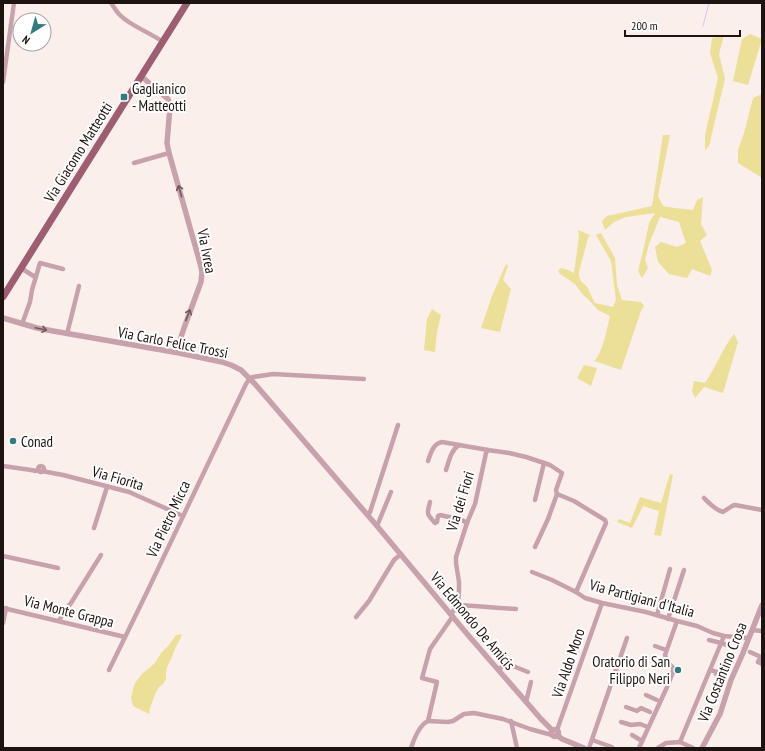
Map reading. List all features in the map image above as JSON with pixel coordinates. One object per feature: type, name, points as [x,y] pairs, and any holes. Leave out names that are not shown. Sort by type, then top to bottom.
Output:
[{"type":"main road","name":"Via Giacomo Matteotti","points":[[3,297],[187,3]]},
{"type":"street","points":[[3,82],[14,3]]},
{"type":"street","points":[[111,3],[121,16],[154,35],[163,42]]},
{"type":"street","name":"Via Ivrea","points":[[141,76],[168,100],[170,107],[168,143],[169,153],[202,272],[201,282],[176,352]]},
{"type":"street","points":[[134,164],[169,153]]},
{"type":"street","points":[[22,324],[30,302],[40,262],[63,269]]},
{"type":"street","points":[[21,268],[36,277]]},
{"type":"street","points":[[67,334],[79,286]]},
{"type":"street","name":"Via Carlo Felice Trossi","points":[[3,318],[37,328],[176,352],[231,364],[250,378],[342,486]]},
{"type":"street","points":[[250,378],[273,374],[364,379]]},
{"type":"street","name":"Via Pietro Micca","points":[[109,670],[250,378]]},
{"type":"street","points":[[368,516],[398,425]]},
{"type":"street","points":[[428,460],[434,446],[437,443],[442,442],[526,457],[550,465],[562,473],[556,490],[557,494],[548,519],[535,546]]},
{"type":"street","points":[[446,470],[452,453],[459,445]]},
{"type":"street","name":"Via dei Fiori","points":[[458,605],[459,582],[456,556],[475,504],[486,453],[488,450]]},
{"type":"street","points":[[535,500],[544,463]]},
{"type":"street","name":"Via Fiorita","points":[[3,466],[36,471],[41,470],[135,494],[183,516]]},
{"type":"street","name":"Via Edmondo De Amicis","points":[[342,486],[541,719],[562,739],[584,748]]},
{"type":"street","points":[[94,528],[107,487]]},
{"type":"street","points":[[377,526],[391,492]]},
{"type":"street","points":[[557,494],[574,501],[605,520],[606,523],[576,592]]},
{"type":"street","points":[[704,498],[720,512],[723,512],[735,505],[762,510]]},
{"type":"street","points":[[430,502],[428,516],[434,522],[437,522],[438,516],[440,515],[462,520],[467,523]]},
{"type":"street","points":[[356,617],[369,602],[394,560],[401,554]]},
{"type":"street","points":[[59,621],[101,555]]},
{"type":"street","points":[[3,556],[58,568]]},
{"type":"street","points":[[657,615],[670,569]]},
{"type":"street","points":[[668,619],[684,570]]},
{"type":"street","name":"Via Partigiani d'Italia","points":[[532,572],[552,580],[585,598],[657,615],[697,626],[724,636],[749,638]]},
{"type":"street","name":"Via Aldo Moro","points":[[555,733],[602,603]]},
{"type":"street","points":[[428,721],[437,682],[422,678],[430,649],[458,605],[516,609]]},
{"type":"street","name":"Via Costantino Crosa","points":[[702,748],[716,722],[732,678],[747,651],[749,638],[762,605]]},
{"type":"street","name":"Via Monte Grappa","points":[[3,623],[5,608],[125,637]]},
{"type":"street","points":[[632,735],[641,745],[652,714],[673,672],[673,668],[667,661],[665,655],[677,621]]},
{"type":"street","points":[[752,630],[762,631]]},
{"type":"street","points":[[680,742],[724,636]]},
{"type":"street","points":[[589,748],[627,638]]},
{"type":"street","points":[[709,640],[727,645]]},
{"type":"street","points":[[655,646],[666,650]]},
{"type":"street","points":[[747,651],[761,657],[758,662],[762,664]]},
{"type":"street","points":[[499,670],[507,660],[513,666],[528,672]]},
{"type":"street","points":[[710,670],[717,672],[716,674]]},
{"type":"street","points":[[526,702],[530,682]]},
{"type":"street","points":[[646,695],[659,701]]},
{"type":"street","points":[[626,707],[637,711],[641,708],[652,714]]},
{"type":"street","points":[[411,748],[422,725],[428,721],[448,722],[453,721],[464,714],[474,713],[503,719],[548,734],[555,733]]},
{"type":"street","points":[[511,721],[517,748]]},
{"type":"street","points":[[621,722],[631,726],[640,724],[648,727]]},
{"type":"street","points":[[592,740],[612,747]]},
{"type":"street","points":[[658,748],[666,743],[680,742],[692,748]]},
{"type":"street","points":[[666,743],[670,748]]},
{"type":"shaded area","points":[[750,34],[762,39],[748,85],[733,81],[742,39]]},
{"type":"shaded area","points":[[724,35],[719,54],[725,79],[709,146],[705,150],[705,135],[718,78],[710,53],[712,38]]},
{"type":"shaded area","points":[[762,94],[762,178],[738,163],[738,150],[753,98]]},
{"type":"shaded area","points":[[663,135],[670,135],[658,196],[663,206],[693,210],[697,200],[703,197],[701,224],[707,235],[700,241],[712,270],[710,276],[692,269],[687,278],[669,274],[658,262],[655,247],[661,242],[677,247],[686,243],[679,222],[660,217],[649,244],[645,260],[648,268],[642,278],[638,271],[649,223],[655,213],[626,217],[614,222],[605,230],[602,221],[607,216],[652,206]]},
{"type":"shaded area","points":[[578,230],[590,235],[579,275],[580,280],[587,287],[595,303],[613,307],[616,300],[611,261],[596,235],[601,233],[615,258],[617,285],[622,300],[641,302],[644,306],[621,370],[594,361],[600,352],[610,316],[598,310],[583,295],[575,284],[558,271],[561,268],[574,273],[579,236]]},
{"type":"shaded area","points":[[506,264],[508,266],[503,280],[511,289],[500,332],[481,328],[492,296]]},
{"type":"shaded area","points":[[432,309],[441,315],[437,332],[435,352],[424,350],[427,319]]},
{"type":"shaded area","points":[[734,334],[738,342],[723,393],[704,387],[695,398],[692,391],[694,381],[705,383]]},
{"type":"shaded area","points":[[584,365],[597,368],[591,386],[577,378]]},
{"type":"shaded area","points":[[670,474],[673,475],[661,536],[654,535],[659,511],[643,506],[632,528],[617,522],[619,519],[630,523],[640,497],[661,503]]},
{"type":"shaded area","points":[[182,634],[167,667],[164,683],[156,692],[149,714],[133,706],[131,698],[135,683],[142,674],[155,663],[176,635]]},
{"type":"waterway","points":[[703,26],[709,3]]},
{"type":"place","name":"Gaglianico - Matteotti","points":[[124,97]]},
{"type":"place","name":"Conad","points":[[13,441]]},
{"type":"place","name":"Oratorio di San Filippo Neri","points":[[678,670]]}]
